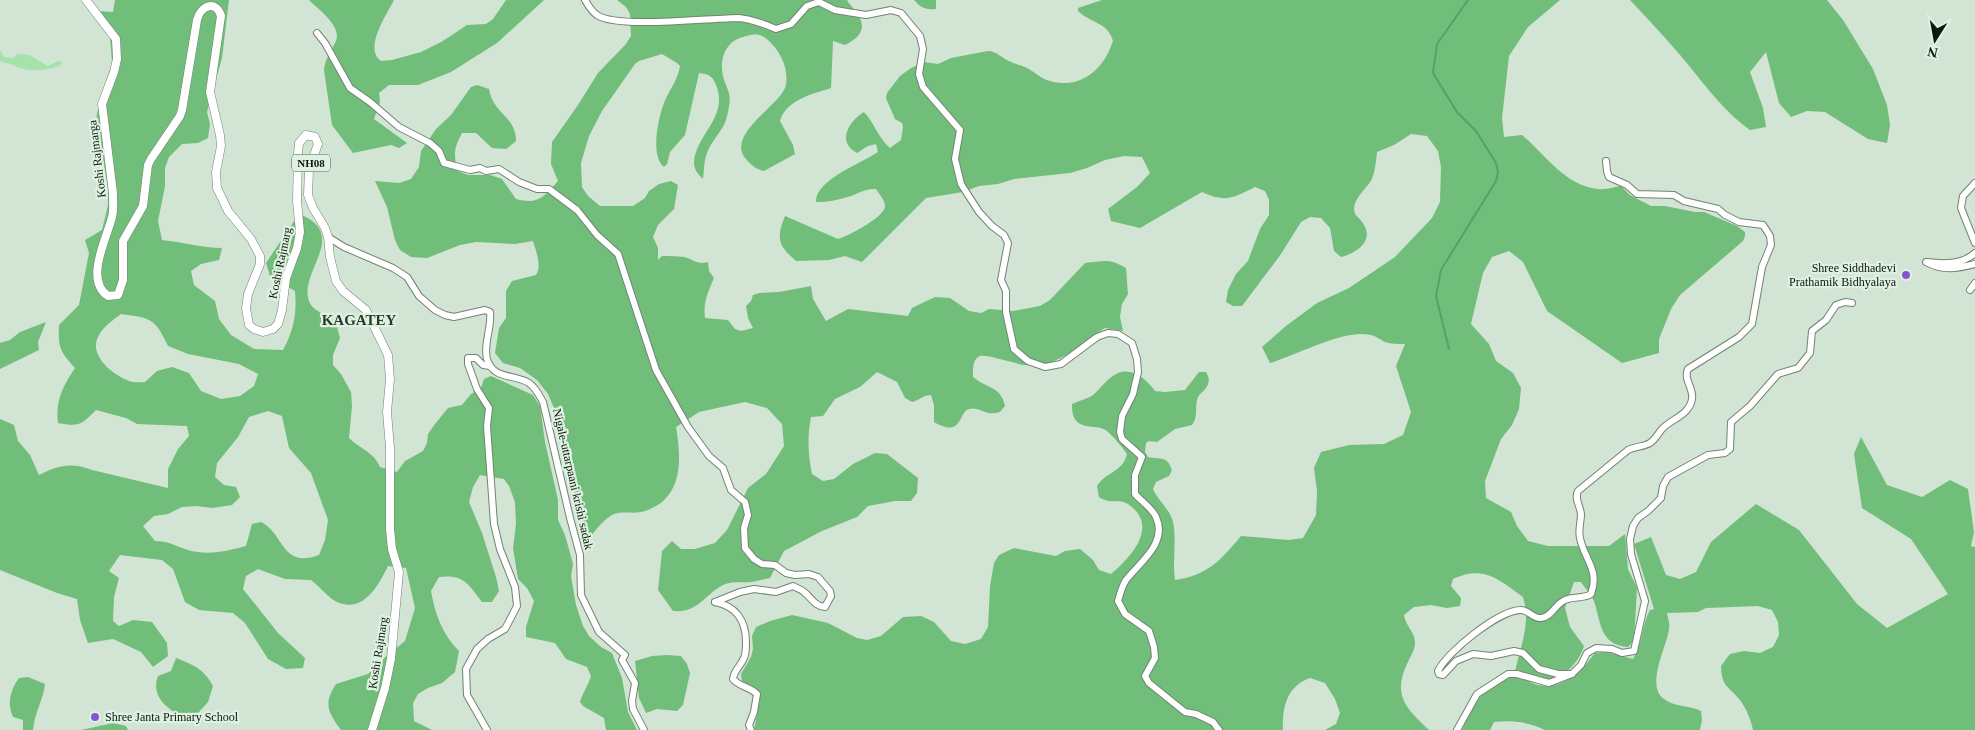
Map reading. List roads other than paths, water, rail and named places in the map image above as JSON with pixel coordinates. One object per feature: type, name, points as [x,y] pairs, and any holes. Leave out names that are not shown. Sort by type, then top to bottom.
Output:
[{"type":"main road","name":"Koshi Rajmarga","points":[[86,0],[116,38],[117,59],[102,104],[113,208],[112,219],[101,247],[99,275],[102,291],[108,296],[118,295],[123,280]]},
{"type":"main road","name":"Koshi Rajmarg","points":[[123,280],[122,241],[143,206],[148,165],[180,116],[200,12],[204,7],[216,7],[220,11],[221,16],[210,92],[221,146],[216,172],[217,188],[228,211],[251,239],[260,256],[260,264],[248,294],[246,308],[248,325],[263,332],[273,329],[278,324],[282,310],[286,278],[297,248],[300,232],[297,201],[298,154],[299,143],[306,135],[315,137],[318,144],[309,169],[308,195],[312,208],[325,228],[328,237],[330,257],[336,281],[343,291],[366,310],[388,355],[390,379],[387,412],[390,448],[390,529],[392,549],[399,572],[391,659],[385,688],[372,730]]},
{"type":"street","points":[[585,0],[596,15],[606,19],[661,21],[741,18],[762,22],[776,29],[787,26],[807,6],[819,2],[835,10],[866,15],[891,10],[901,13],[920,36],[923,49],[919,74],[923,87],[960,130],[955,159],[961,184],[978,212],[992,226],[1004,234],[1008,243],[1001,280],[1006,291],[1006,312],[1014,349],[1028,361],[1045,367],[1061,364],[1097,337],[1108,333],[1118,334],[1132,343],[1137,358],[1138,372],[1133,394],[1122,416],[1120,432],[1122,439],[1142,457],[1135,475],[1134,494],[1156,517],[1158,531],[1155,544],[1144,562],[1126,581],[1118,602],[1125,614],[1149,631],[1155,658],[1145,676],[1149,683],[1185,712],[1196,714],[1212,722],[1218,730]]},
{"type":"street","points":[[317,33],[325,43],[350,88],[370,102],[399,128],[430,143],[439,151],[444,163],[470,170],[480,168],[486,170],[499,169],[519,182],[537,189],[549,189],[577,210],[597,235],[618,254],[656,370],[688,427],[710,456],[723,468],[731,490],[745,502],[748,515],[744,528],[745,548],[754,560],[762,564],[775,565],[786,573],[795,575],[810,574],[818,577],[830,591],[831,596],[825,607],[812,602],[804,592],[793,586],[776,592],[747,590],[715,602],[730,606],[746,630],[745,656],[734,673],[733,679],[735,682],[752,689],[757,694],[754,712],[749,725],[751,730]]},
{"type":"street","points":[[1572,674],[1558,674],[1538,669],[1523,653],[1514,651],[1497,656],[1472,654],[1456,661],[1442,675],[1438,671],[1454,650],[1479,630],[1515,610],[1524,610],[1538,619],[1543,618],[1548,616],[1559,603],[1566,599],[1591,594],[1594,572],[1582,548],[1579,534],[1581,515],[1576,499],[1578,491],[1628,450],[1649,443],[1669,422],[1686,411],[1692,401],[1686,376],[1688,369],[1739,337],[1752,324],[1762,267],[1771,245],[1770,236],[1763,225],[1739,222],[1718,209],[1692,203],[1674,196],[1637,194],[1627,185],[1609,177],[1606,161]]},
{"type":"street","points":[[1975,183],[1963,196],[1961,208],[1975,243]]},
{"type":"street","points":[[328,237],[344,247],[393,268],[407,277],[419,296],[445,316],[454,317],[484,310],[490,312],[491,318],[486,350],[490,366],[483,365],[476,358],[468,358],[468,364],[477,389],[489,408],[487,426],[494,524],[500,549],[515,587],[517,606],[505,629],[488,639],[477,649],[466,669],[467,695],[487,730]]},
{"type":"street","points":[[1975,253],[1955,263],[1940,264],[1926,262],[1950,270],[1975,264]]},
{"type":"street","points":[[1970,290],[1975,283]]},
{"type":"street","points":[[1457,730],[1477,694],[1508,674],[1517,674],[1549,683],[1572,674],[1581,665],[1588,653],[1596,648],[1612,649],[1622,653],[1634,651],[1645,601],[1631,554],[1632,526],[1638,518],[1661,498],[1663,486],[1668,477],[1708,455],[1725,453],[1730,449],[1731,422],[1750,406],[1778,374],[1798,368],[1810,353],[1812,331],[1826,320],[1836,305],[1845,302],[1852,303]]},
{"type":"street","name":"Nigale-uttarpaani krishi sadak","points":[[490,366],[500,375],[530,384],[543,402],[580,555],[581,595],[599,632],[625,655],[622,660],[635,683],[632,701],[633,710],[644,730]]},
{"type":"waterway","points":[[1449,349],[1436,296],[1441,270],[1496,181],[1498,172],[1496,163],[1476,131],[1457,112],[1433,73],[1437,44],[1468,0]]},
{"type":"place","name":"Shree Siddhadevi Prathamik Bidhyalaya","points":[[1906,275]]},
{"type":"place","name":"Shree Janta Primary School","points":[[95,717]]},
{"type":"district","name":"KAGATEY","points":[[359,320]]}]
